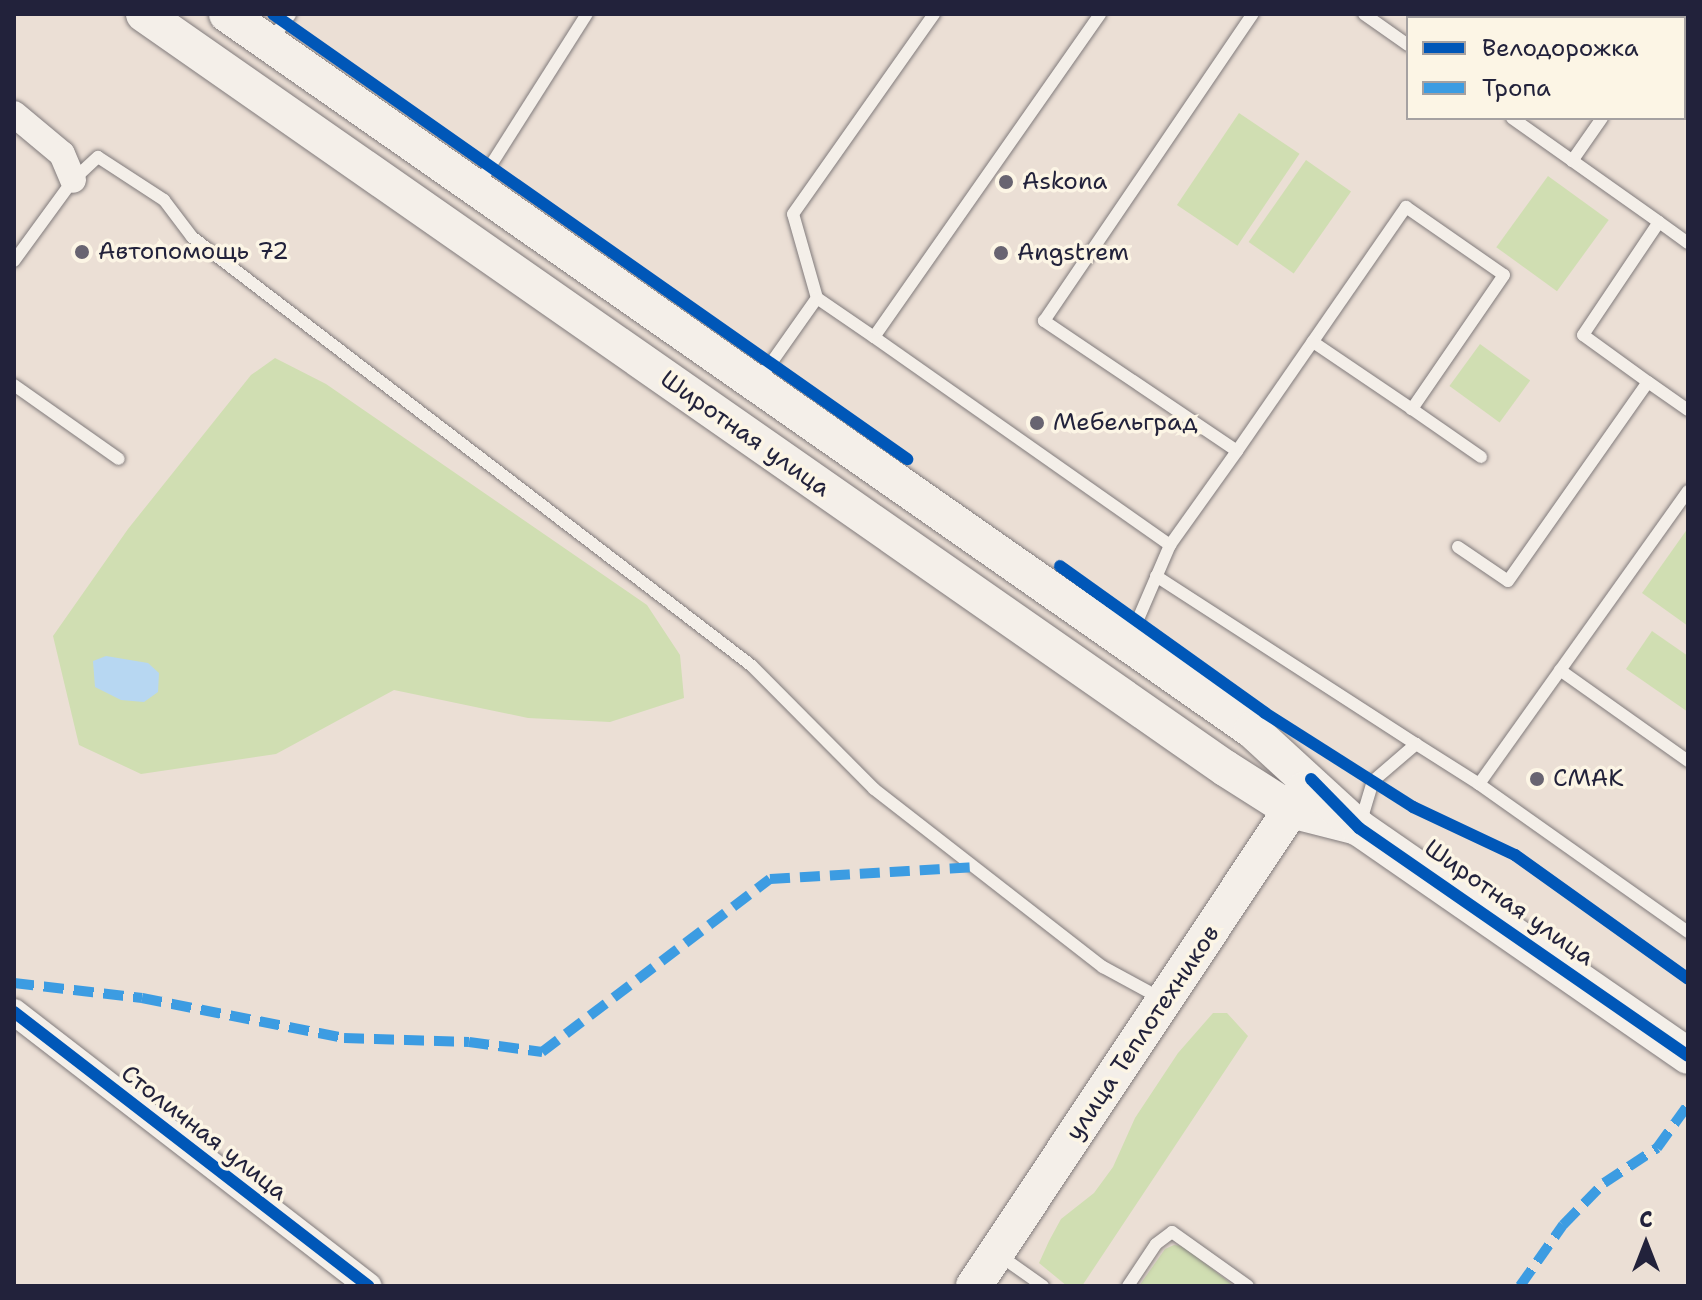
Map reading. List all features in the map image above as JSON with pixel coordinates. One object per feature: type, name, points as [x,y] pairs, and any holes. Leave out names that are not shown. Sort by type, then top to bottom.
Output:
[{"type":"main road","name":"Широтная улица","points":[[144,14],[1291,810],[1359,828]]},
{"type":"main road","name":"Широтная улица","points":[[227,14],[1252,730],[1311,779],[1359,828],[1688,1056]]},
{"type":"main road","name":"улица Теплотехников","points":[[974,1286],[1311,779]]},
{"type":"street","points":[[14,114],[62,154],[73,180]]},
{"type":"street","name":"Столичная улица","points":[[14,1012],[369,1286]]},
{"type":"lane","points":[[268,44],[290,14]]},
{"type":"lane","points":[[477,188],[587,14]]},
{"type":"lane","points":[[934,14],[793,214],[817,298],[1170,545]]},
{"type":"lane","points":[[874,337],[1100,14]]},
{"type":"lane","points":[[1237,451],[1044,321],[1253,14]]},
{"type":"lane","points":[[1364,14],[1406,44]]},
{"type":"lane","points":[[1515,120],[1688,243]]},
{"type":"lane","points":[[1572,161],[1601,120]]},
{"type":"lane","points":[[14,261],[73,180],[98,157],[164,200],[192,237],[752,666],[874,789],[1103,967],[1164,1000]]},
{"type":"lane","points":[[1128,643],[1170,545],[1406,207],[1504,275],[1412,409]]},
{"type":"lane","points":[[1659,222],[1583,335],[1688,410]]},
{"type":"lane","points":[[756,385],[817,298]]},
{"type":"lane","points":[[1313,342],[1481,457]]},
{"type":"lane","points":[[1458,547],[1508,581],[1648,382]]},
{"type":"lane","points":[[14,385],[119,459]]},
{"type":"lane","points":[[1479,784],[1688,491]]},
{"type":"lane","points":[[1156,576],[1479,784],[1688,932]]},
{"type":"lane","points":[[1560,670],[1688,761]]},
{"type":"lane","points":[[1359,828],[1373,781],[1416,744]]},
{"type":"lane","points":[[1128,1286],[1156,1244],[1172,1232],[1248,1286]]},
{"type":"lane","points":[[996,1253],[1043,1286]]},
{"type":"green space","points":[[1239,113],[1300,154],[1237,246],[1177,205]]},
{"type":"green space","points":[[1306,160],[1351,192],[1294,273],[1249,242]]},
{"type":"green space","points":[[1548,176],[1609,220],[1557,291],[1496,247]]},
{"type":"green space","points":[[1480,344],[1530,380],[1500,423],[1449,386]]},
{"type":"green space","points":[[275,358],[326,384],[647,605],[680,655],[684,698],[610,722],[528,718],[394,690],[276,754],[141,774],[79,745],[53,636],[128,529],[251,375]]},
{"type":"green space","points":[[1688,528],[1688,626],[1642,593]]},
{"type":"green space","points":[[1652,631],[1688,656],[1688,712],[1626,669]]},
{"type":"green space","points":[[1213,1013],[1227,1013],[1248,1036],[1082,1286],[1067,1286],[1039,1263],[1049,1241],[1061,1219],[1094,1193],[1113,1167],[1135,1118],[1178,1053]]},
{"type":"green space","points":[[1174,1245],[1183,1246],[1234,1286],[1139,1286],[1165,1249]]},
{"type":"water","points":[[106,656],[148,663],[159,673],[158,692],[144,702],[121,700],[95,687],[93,661]]},
{"type":"marked path","points":[[14,983],[142,998],[344,1038],[469,1042],[542,1052],[770,879],[977,867]]},
{"type":"marked path","points":[[1520,1286],[1563,1225],[1604,1183],[1657,1148],[1688,1105]]},
{"type":"cycle path","points":[[273,14],[907,459]]},
{"type":"cycle path","points":[[1060,566],[1265,713],[1413,807],[1515,855],[1688,979]]},
{"type":"cycle path","points":[[1311,779],[1359,828],[1688,1056]]},
{"type":"cycle path","points":[[14,1012],[369,1286]]},
{"type":"place","name":"Askona","points":[[1006,182]]},
{"type":"place","name":"Автопомощь 72","points":[[82,252]]},
{"type":"place","name":"Angstrem","points":[[1001,253]]},
{"type":"place","name":"Мебельград","points":[[1037,423]]},
{"type":"place","name":"СМАК","points":[[1537,779]]}]
